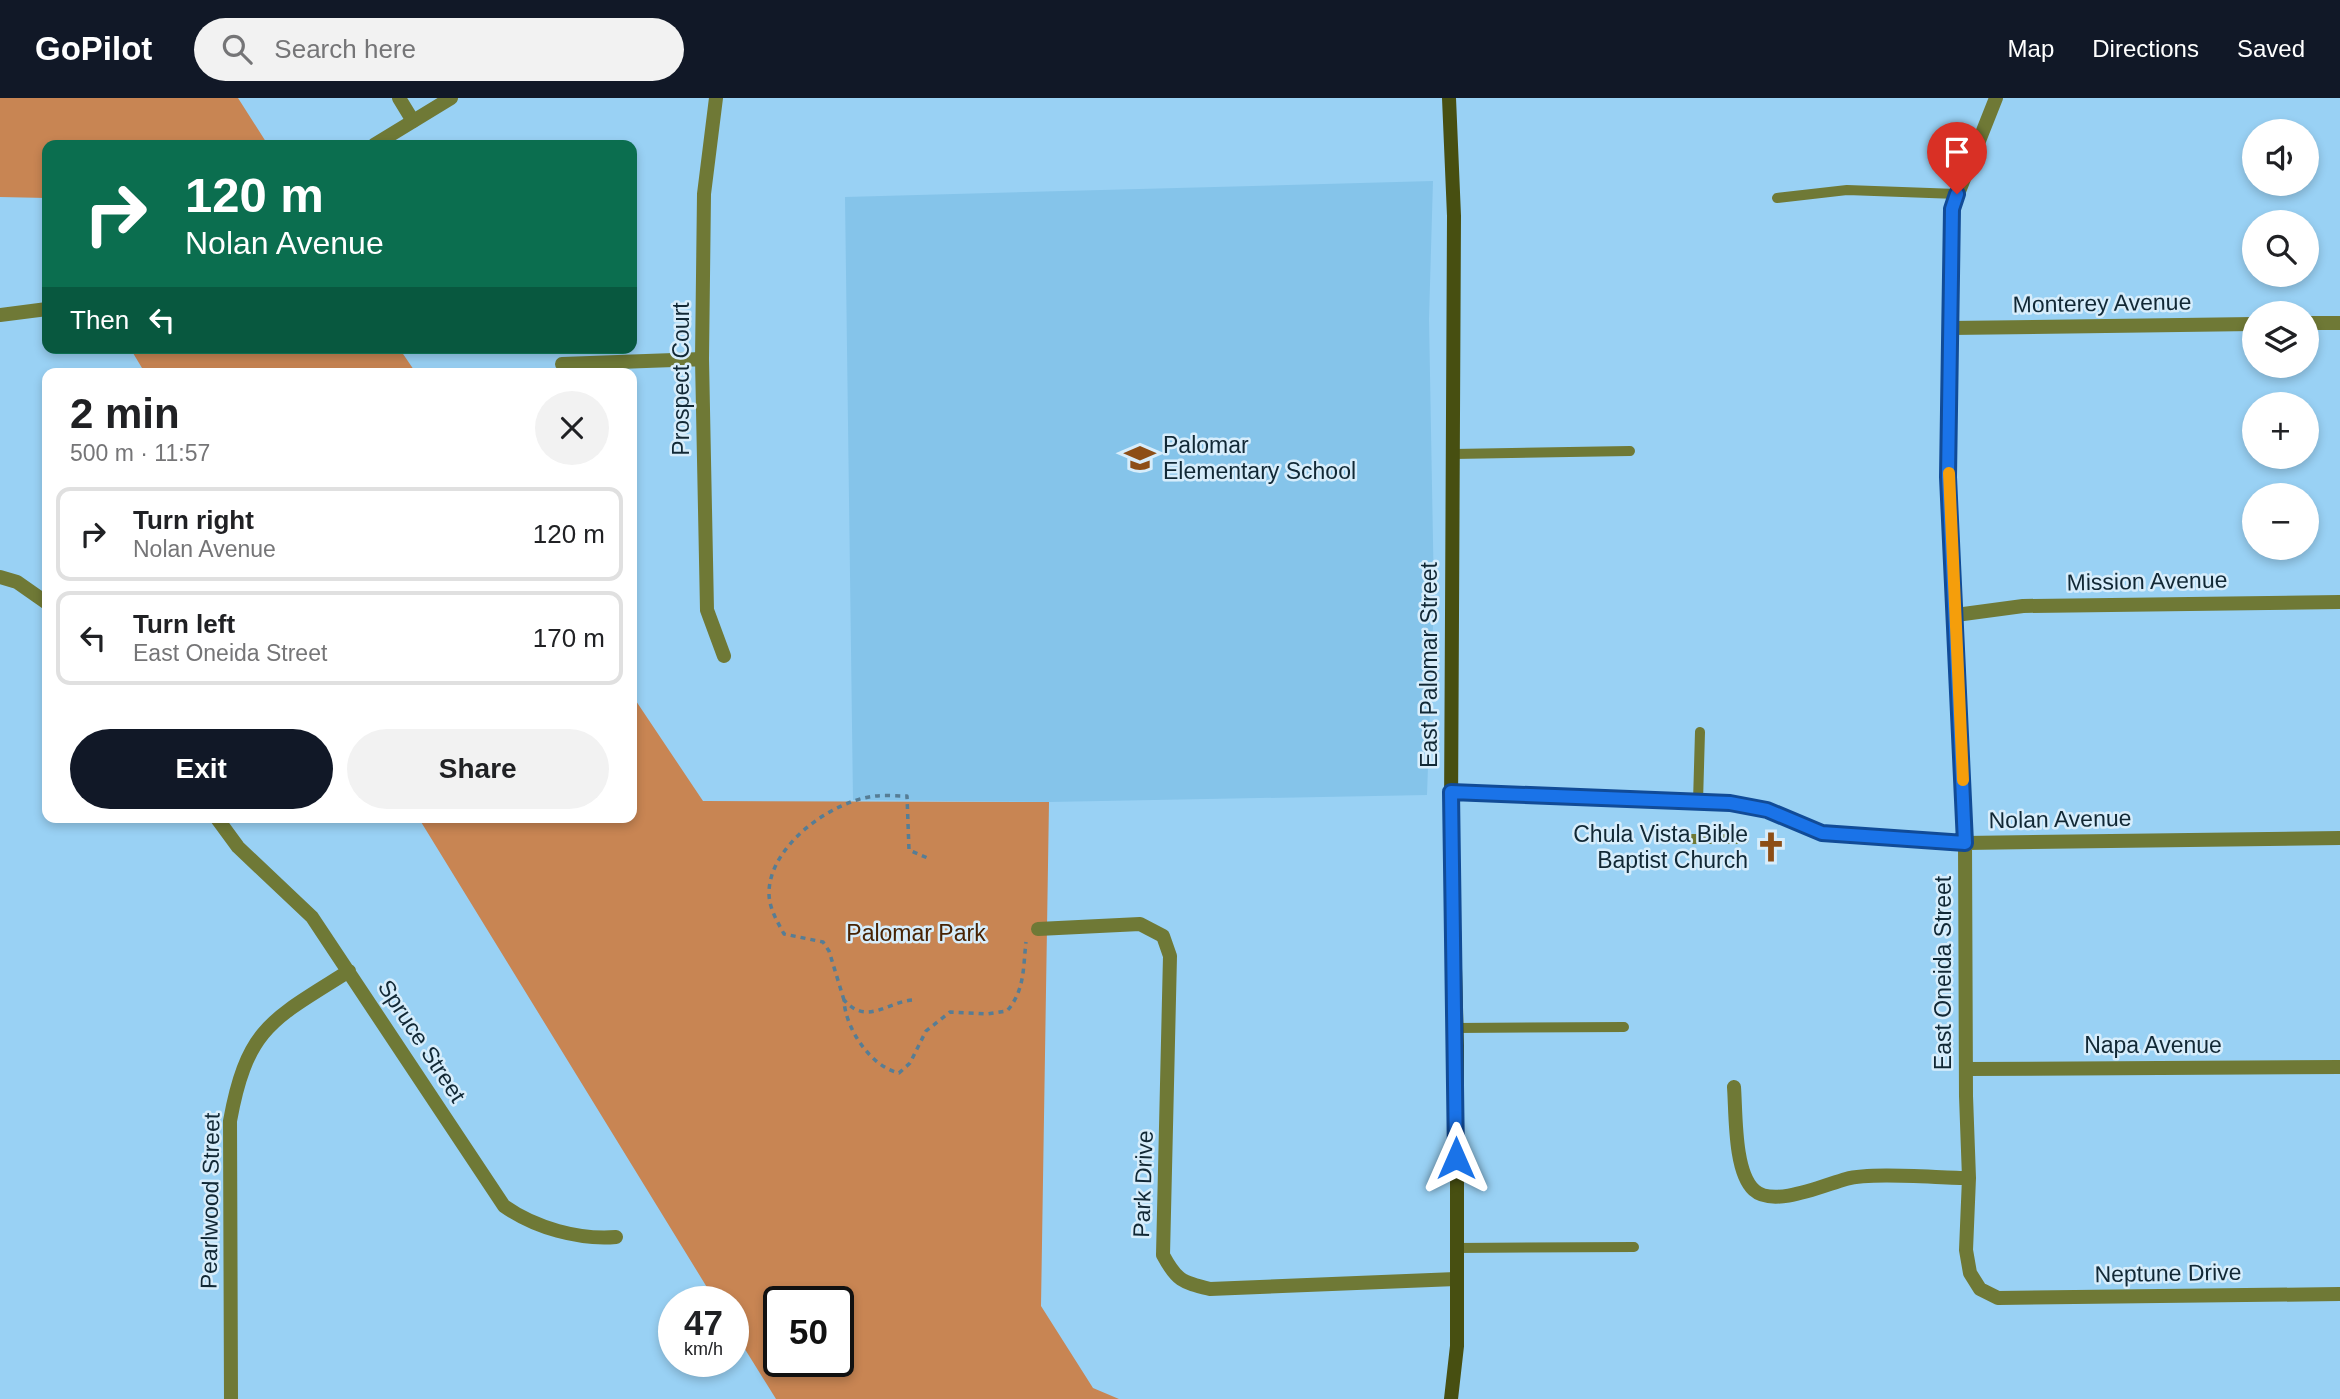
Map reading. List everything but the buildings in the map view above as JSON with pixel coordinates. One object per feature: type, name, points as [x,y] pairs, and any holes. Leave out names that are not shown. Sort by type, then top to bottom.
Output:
[{"type":"main road","name":"East Palomar Street","points":[[1448,98],[1454,216],[1451,792],[1457,1346],[1451,1399]]},
{"type":"street","points":[[399,98],[413,121]]},
{"type":"street","points":[[382,140],[451,98]]},
{"type":"street","name":"Prospect Court","points":[[716,98],[704,194],[702,359],[707,610],[724,656]]},
{"type":"street","name":"East Oneida Street","points":[[1996,98],[1952,209],[1948,477],[1965,843],[1969,1178],[1966,1250],[1970,1273],[1980,1289],[1998,1298]]},
{"type":"street","points":[[0,315],[42,310]]},
{"type":"street","points":[[2319,323],[2340,323]]},
{"type":"street","name":"Monterey Avenue","points":[[1951,328],[2242,324]]},
{"type":"street","points":[[562,364],[702,359]]},
{"type":"street","points":[[0,577],[17,582],[42,600]]},
{"type":"street","name":"Mission Avenue","points":[[1956,615],[2023,606],[2340,602]]},
{"type":"street","name":"Nolan Avenue","points":[[1451,792],[1730,803],[1767,810],[1822,833],[1965,843],[2340,838]]},
{"type":"street","name":"Spruce Street","points":[[220,823],[237,847],[312,917],[504,1206],[522,1219],[591,1239],[616,1237]]},
{"type":"street","name":"Park Drive","points":[[1032,934],[1140,924],[1163,936],[1170,956],[1163,1255],[1174,1275],[1185,1283],[1210,1289],[1456,1279]]},
{"type":"street","name":"Pearlwood Street","points":[[231,1399],[230,1121],[238,1079],[261,1034],[279,1014],[349,971]]},
{"type":"street","name":"Napa Avenue","points":[[1966,1069],[2340,1067]]},
{"type":"street","points":[[1734,1087],[1742,1170],[1754,1190],[1767,1197],[1786,1196],[1851,1178],[1969,1178]]},
{"type":"street","name":"Neptune Drive","points":[[1998,1298],[2340,1294]]},
{"type":"lane","points":[[1777,198],[1847,190],[1957,194]]},
{"type":"lane","points":[[1453,454],[1630,452]]},
{"type":"lane","points":[[1698,802],[1700,732]]},
{"type":"lane","points":[[1687,839],[1744,839]]},
{"type":"lane","points":[[1455,1028],[1624,1027]]},
{"type":"lane","points":[[1455,1248],[1634,1247]]},
{"type":"path","points":[[930,859],[909,850],[908,796],[873,796],[836,809],[783,850],[771,878],[769,895],[773,914],[784,934],[823,942],[829,951],[850,1022],[874,1062],[887,1071],[899,1073],[910,1063],[926,1031],[950,1012],[987,1014],[1007,1011],[1016,1000],[1025,976],[1032,934]]},
{"type":"path","points":[[844,1000],[852,1009],[863,1012],[889,1009],[912,1000]]},
{"type":"shaded area","name":"Palomar Elementary School","points":[[1433,181],[1429,319],[1434,597],[1427,795],[1049,802],[853,800],[845,197]]},
{"type":"green space","points":[[0,98],[238,98],[265,140],[42,140],[42,198],[0,197]]},
{"type":"green space","points":[[134,354],[403,354],[413,368],[142,368]]},
{"type":"green space","name":"Palomar Park","points":[[637,702],[703,801],[1049,802],[1041,1306],[1093,1388],[1119,1399],[776,1399],[749,1356],[749,1286],[706,1286],[422,823],[637,823]]},
{"type":"slow traffic","points":[[1949,473],[1963,780]]},
{"type":"place","name":"Palomar Elementary School","points":[[1140,458]]},
{"type":"place","name":"Chula Vista Bible Baptist Church","points":[[1771,847]]},
{"type":"route","points":[[1456,1158],[1457,1046],[1451,792],[1730,803],[1767,810],[1822,833],[1965,843],[1948,477],[1952,209],[1957,194]]}]
